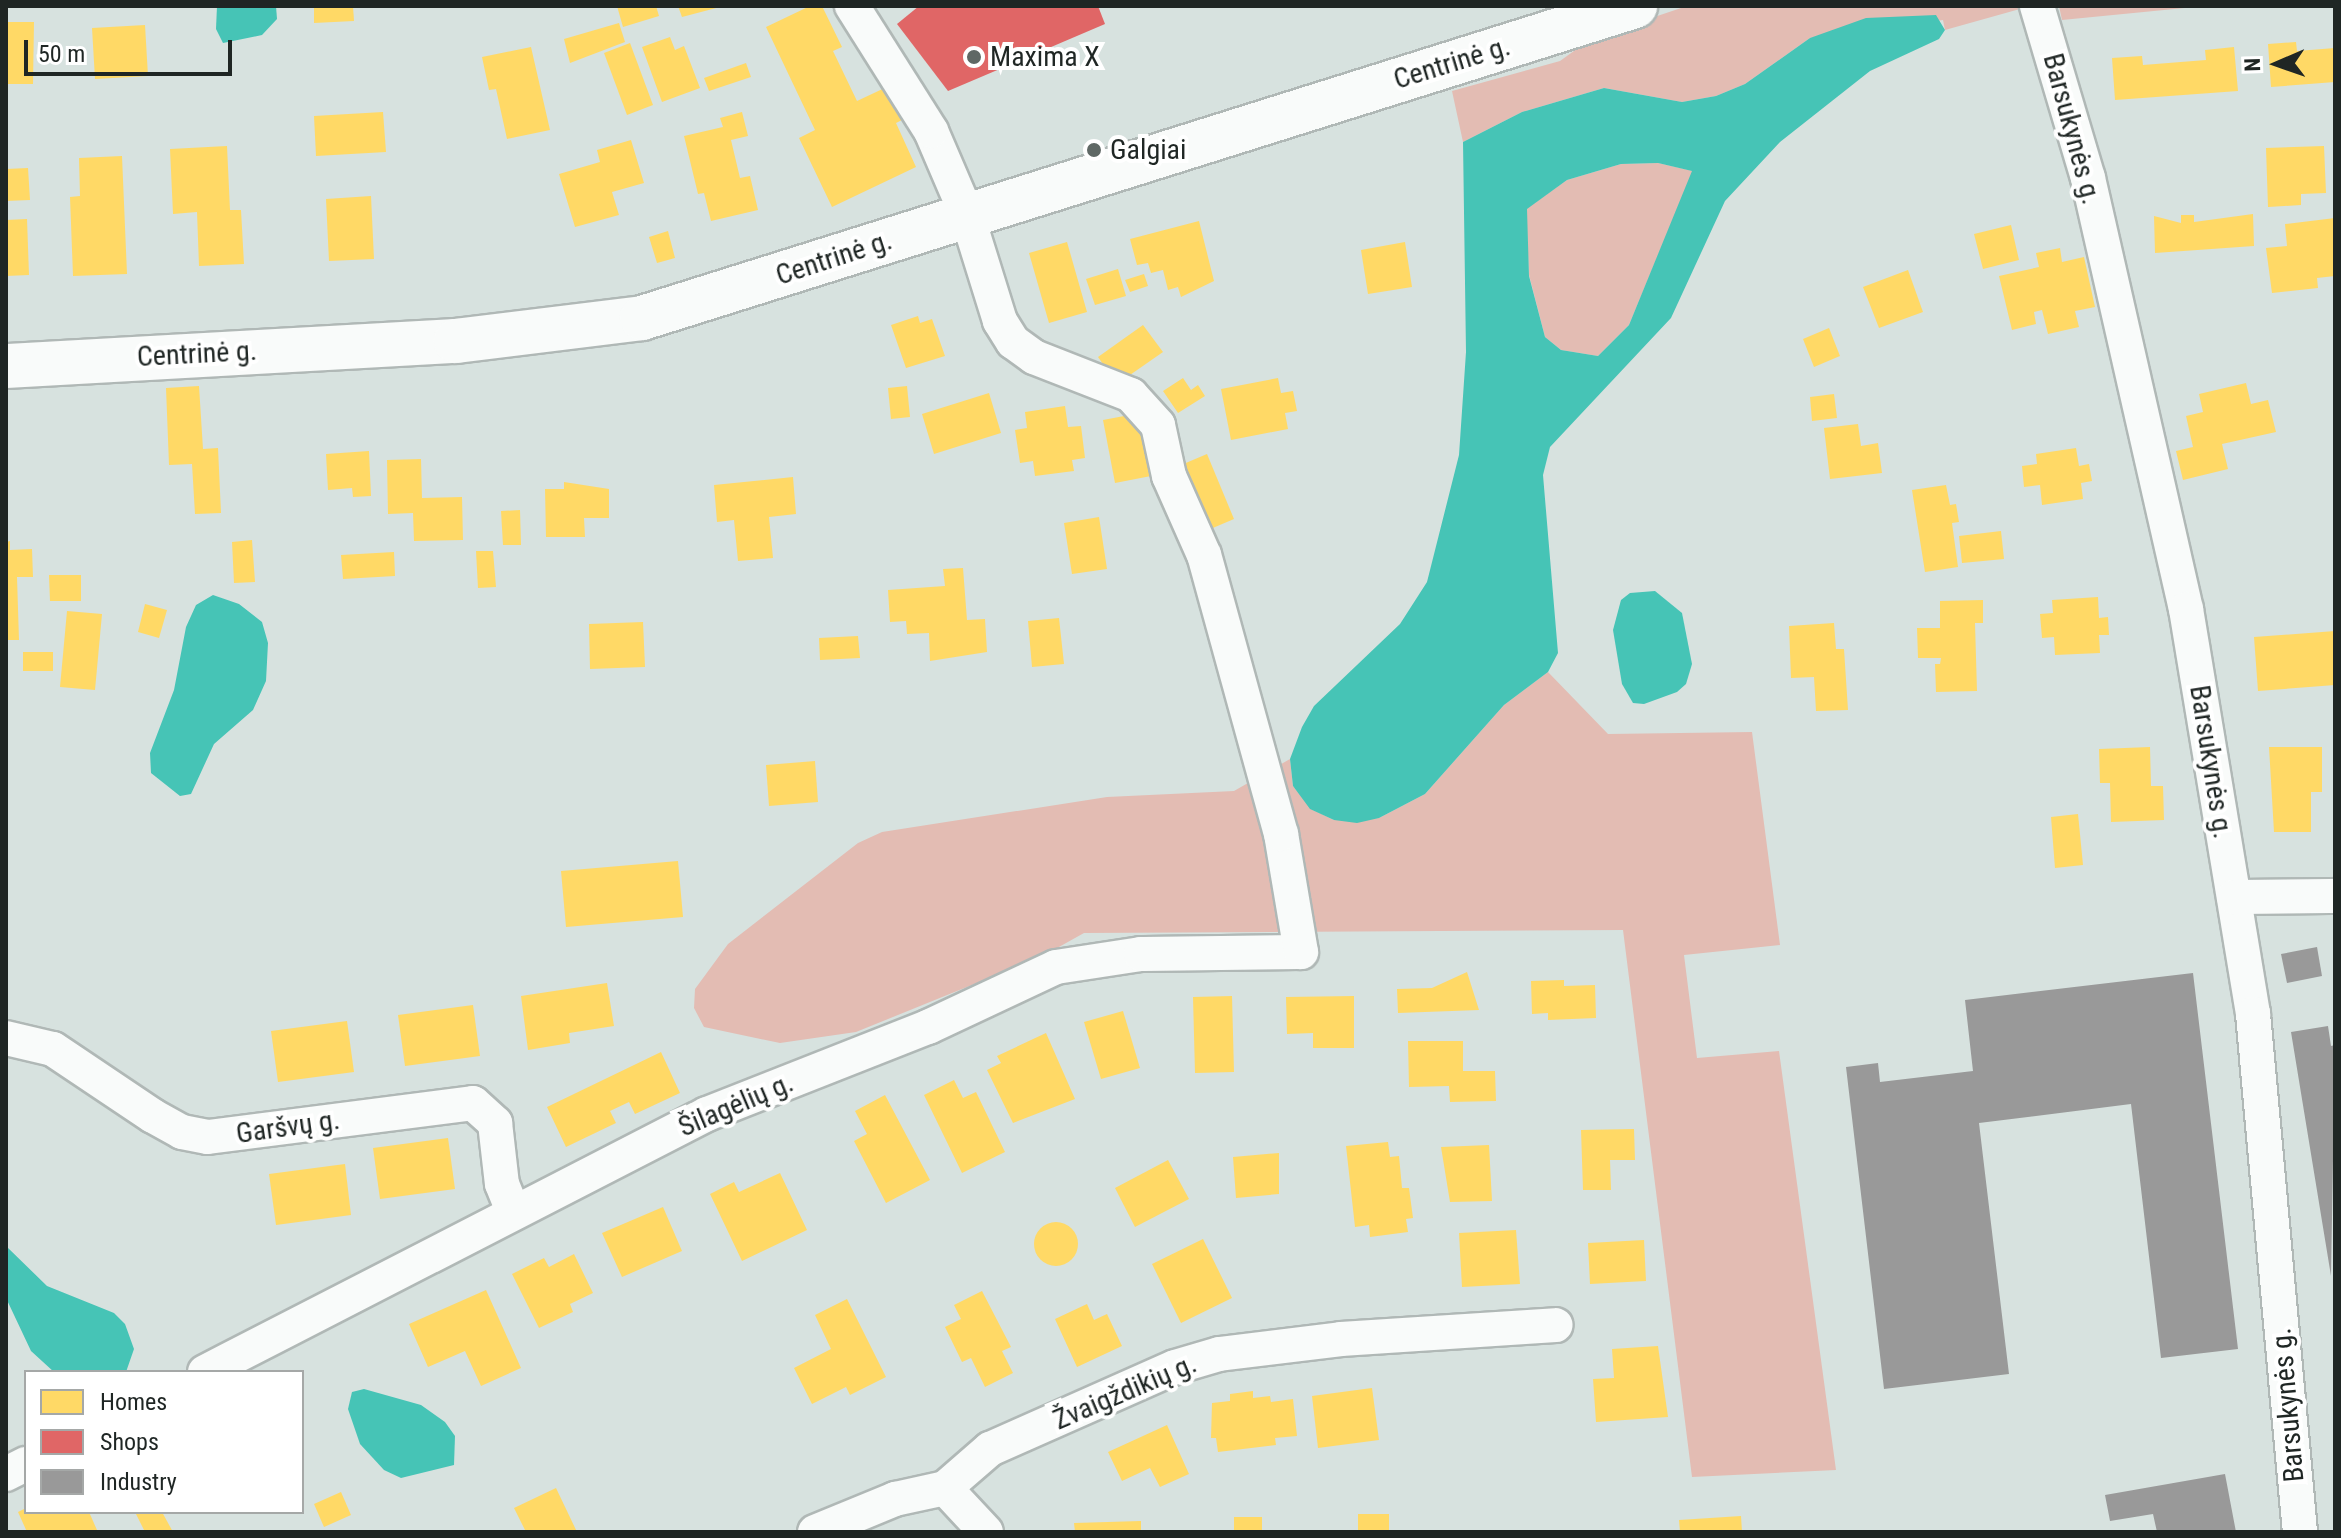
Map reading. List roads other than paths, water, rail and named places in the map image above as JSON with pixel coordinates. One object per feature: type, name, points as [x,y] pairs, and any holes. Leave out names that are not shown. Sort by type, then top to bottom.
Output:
[{"type":"main road","name":"Centrinė g.","points":[[6,366],[456,341],[591,328],[713,298],[967,215],[1635,6]]},
{"type":"street","points":[[852,6],[908,86],[967,215]]},
{"type":"street","name":"Barsukynės g.","points":[[2037,6],[2088,178],[2186,609],[2253,1014],[2300,1532]]},
{"type":"street","name":"Šilagėlių g.","points":[[209,1370],[707,1114],[928,1027],[1056,967],[1141,954],[1301,952],[1281,834],[1204,555],[1169,476],[1158,425],[1131,395],[1034,357],[1013,342],[1000,321],[967,215]]},
{"type":"street","points":[[2234,897],[2335,896]]},
{"type":"street","name":"Garšvų g.","points":[[6,1038],[53,1049],[153,1116],[182,1132],[208,1137],[473,1103],[495,1123],[502,1184],[514,1213]]},
{"type":"street","name":"Žvaigždikių g.","points":[[815,1532],[895,1499],[945,1488],[990,1449],[1175,1367],[1219,1354],[1341,1339],[1556,1325]]},
{"type":"street","points":[[6,1474],[24,1465]]},
{"type":"street","points":[[945,1488],[986,1532]]},
{"type":"water","points":[[217,6],[276,6],[277,19],[262,35],[223,43],[216,29]]},
{"type":"water","points":[[1936,15],[1945,30],[1939,39],[1870,71],[1780,142],[1725,201],[1671,318],[1550,447],[1543,475],[1558,653],[1548,672],[1504,705],[1425,794],[1379,818],[1357,823],[1334,820],[1310,809],[1293,786],[1290,759],[1302,727],[1314,706],[1400,624],[1427,582],[1459,455],[1466,352],[1463,142],[1522,112],[1604,88],[1682,102],[1716,96],[1745,84],[1810,38],[1866,18]],"holes":[[[1658,163],[1692,171],[1629,325],[1598,356],[1561,350],[1545,337],[1529,276],[1527,209],[1567,180],[1621,164]]]},
{"type":"water","points":[[1655,591],[1682,613],[1692,664],[1686,684],[1677,692],[1644,704],[1633,703],[1622,684],[1613,630],[1621,600],[1630,593]]},
{"type":"water","points":[[213,595],[239,604],[262,622],[268,643],[266,681],[253,710],[214,744],[191,794],[180,796],[151,773],[150,753],[174,690],[186,627],[196,605]]},
{"type":"water","points":[[6,1246],[47,1286],[114,1313],[125,1324],[134,1349],[127,1370],[52,1370],[31,1351],[6,1298]]},
{"type":"water","points":[[364,1389],[421,1405],[445,1422],[455,1436],[454,1465],[401,1478],[384,1470],[360,1444],[348,1409],[352,1392]]},
{"type":"place","name":"Maxima X","points":[[974,57]]},
{"type":"place","name":"Galgiai","points":[[1094,150]]}]
